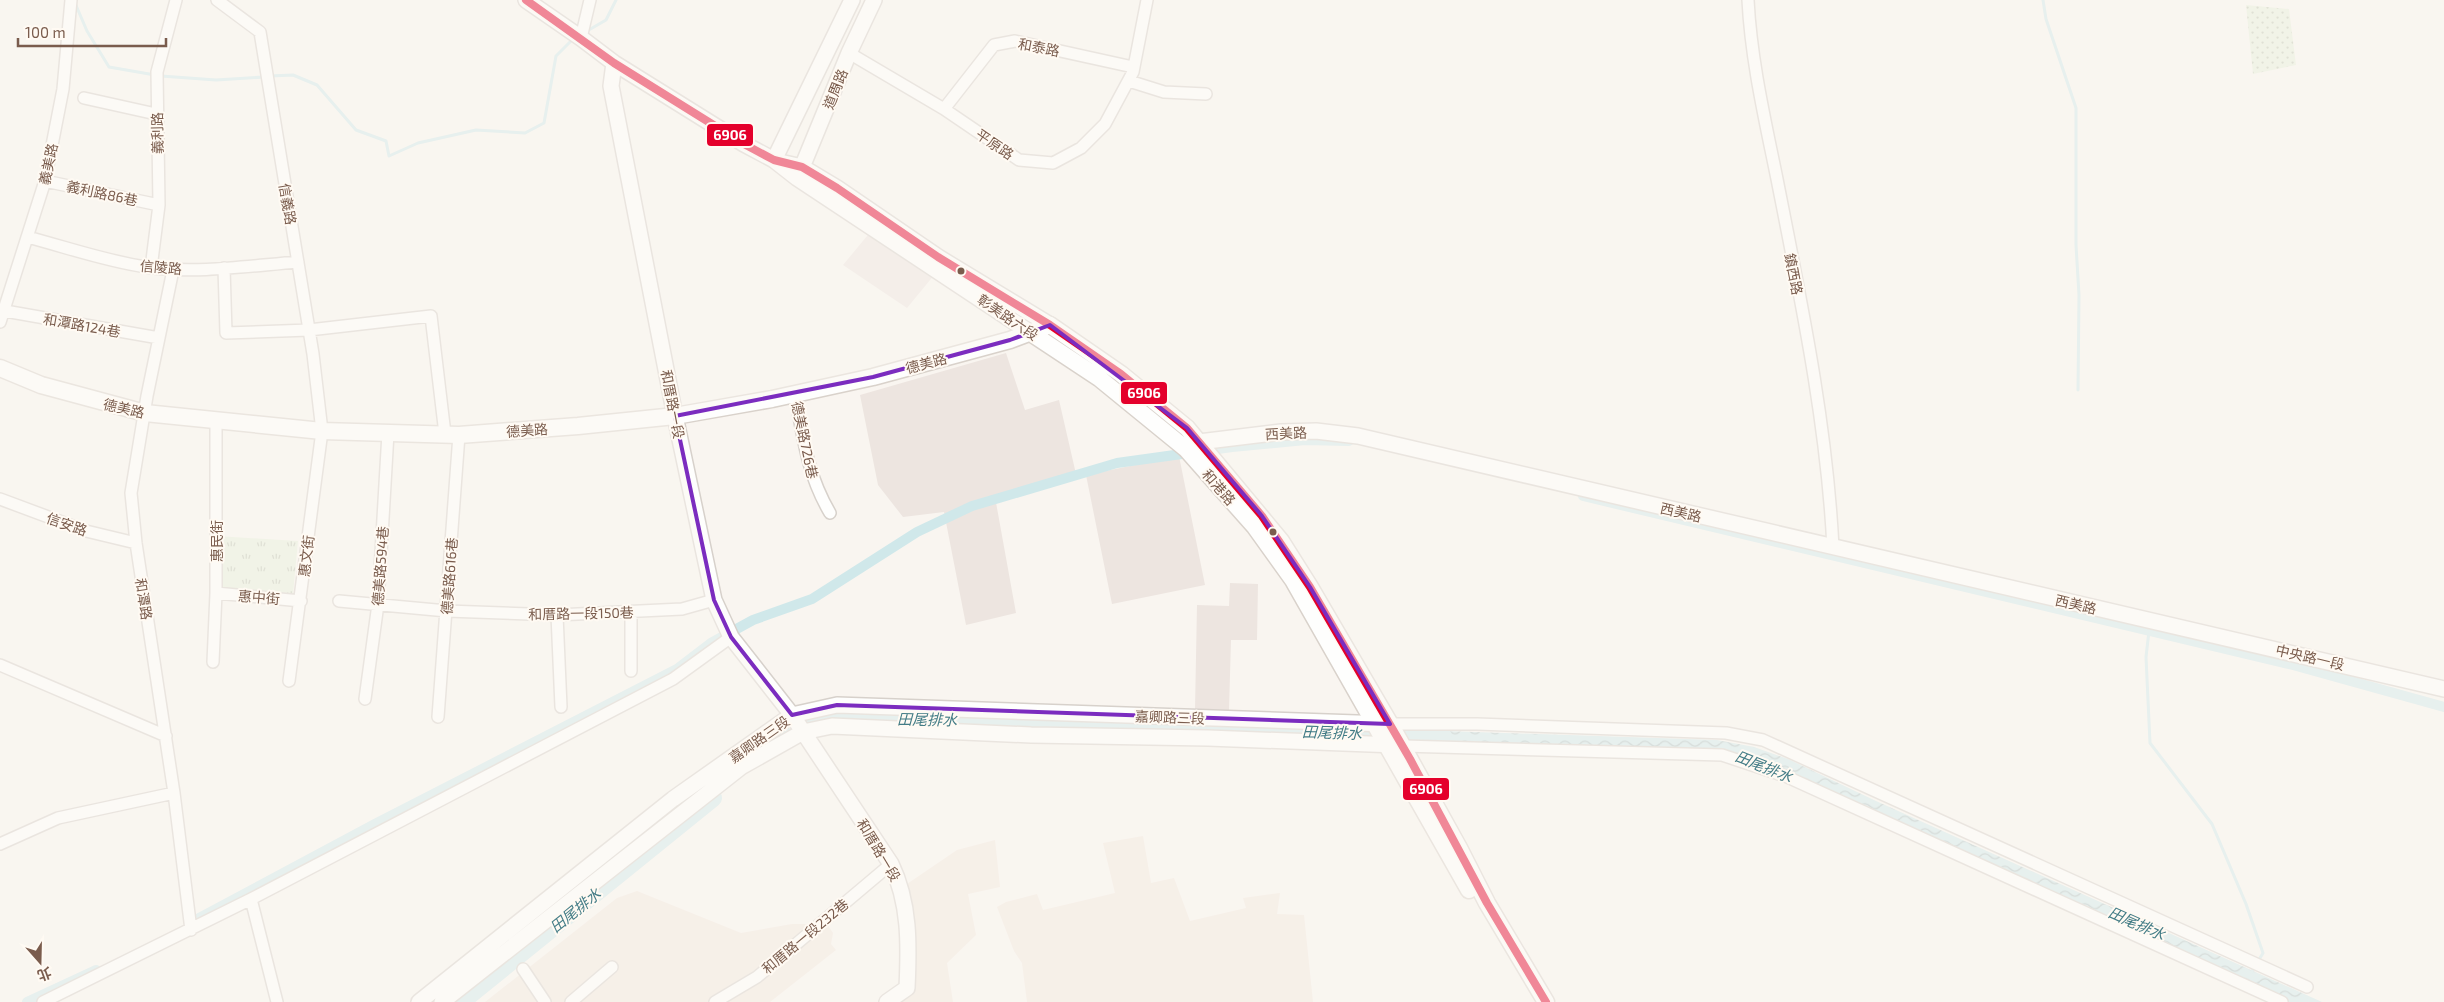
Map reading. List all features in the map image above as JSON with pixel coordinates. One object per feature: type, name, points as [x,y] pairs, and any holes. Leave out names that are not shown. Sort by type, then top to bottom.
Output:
[{"type":"main road","name":"德美路","points":[[0,368],[60,390],[145,413],[322,431],[452,434],[578,426],[675,416],[796,394],[873,377],[1010,340],[1050,325]]},
{"type":"main road","name":"彰美路六段","points":[[1050,325],[1121,374],[1187,428],[1196,452]]},
{"type":"main road","name":"彰美路六段","points":[[1030,332],[1196,452]]},
{"type":"main road","points":[[1110,388],[1121,374]]},
{"type":"main road","name":"和港路","points":[[1196,452],[1293,580],[1389,735],[1546,1002]]},
{"type":"main road","name":"和港路","points":[[1389,735],[1534,1002]]},
{"type":"street","name":"義利路","points":[[151,268],[159,205],[156,114],[157,72],[176,0]]},
{"type":"street","name":"信義路","points":[[217,0],[258,28],[260,32],[309,330],[322,431]]},
{"type":"street","name":"彰美路六段","points":[[526,0],[614,63],[744,144],[799,173],[837,188],[938,257],[1050,325]]},
{"type":"street","points":[[581,38],[590,0]]},
{"type":"street","name":"道周路","points":[[774,160],[852,0]]},
{"type":"street","name":"道周路","points":[[799,173],[849,53],[874,0]]},
{"type":"street","name":"平原路","points":[[849,53],[944,109],[1019,160],[1052,163],[1081,148],[1105,124],[1129,81],[1134,67],[1147,0]]},
{"type":"street","name":"鎮西路","points":[[1748,0],[1749,18],[1770,146],[1814,382],[1831,494],[1833,548]]},
{"type":"street","name":"義美路","points":[[2,316],[45,181],[63,89],[71,1]]},
{"type":"street","name":"和泰路","points":[[944,109],[994,45],[1014,41],[1134,67]]},
{"type":"street","name":"和厝路一段","points":[[614,63],[611,86],[675,416],[714,600],[731,637],[797,723],[891,864],[900,883],[906,916],[909,952],[907,988],[887,1002]]},
{"type":"street","points":[[1129,81],[1164,92],[1206,94]]},
{"type":"street","points":[[84,98],[156,114]]},
{"type":"street","name":"彰美路六段","points":[[799,173],[1030,332]]},
{"type":"street","name":"義利路86巷","points":[[45,181],[159,205]]},
{"type":"street","name":"信陵路","points":[[27,237],[115,261],[151,268],[173,270],[224,268],[298,262]]},
{"type":"street","points":[[224,268],[226,333],[309,330]]},
{"type":"street","name":"和潭路","points":[[173,270],[145,413],[132,493],[136,543],[166,736],[191,930]]},
{"type":"street","name":"和潭路124巷","points":[[2,316],[159,338]]},
{"type":"street","name":"德美路616巷","points":[[309,330],[431,316],[452,434],[447,611],[438,717]]},
{"type":"street","name":"德美路726巷","points":[[796,394],[809,469],[817,491],[830,513]]},
{"type":"street","name":"惠民街","points":[[213,662],[216,593],[216,421]]},
{"type":"street","name":"惠文街","points":[[289,681],[322,431]]},
{"type":"street","name":"西美路","points":[[1196,452],[1281,432],[1316,431],[1358,436],[1833,548],[2176,626]]},
{"type":"street","name":"德美路594巷","points":[[365,699],[378,604],[388,433]]},
{"type":"street","name":"信安路","points":[[0,499],[86,531],[136,543]]},
{"type":"street","name":"惠中街","points":[[216,593],[301,601]]},
{"type":"street","name":"和厝路一段150巷","points":[[339,601],[447,611],[557,615],[682,609],[714,600]]},
{"type":"street","points":[[631,612],[631,671]]},
{"type":"street","points":[[557,615],[562,707]]},
{"type":"street","name":"中央路一段","points":[[2176,626],[2444,690]]},
{"type":"street","points":[[43,1002],[191,930],[673,679],[731,637]]},
{"type":"street","points":[[0,665],[166,736]]},
{"type":"street","name":"嘉卿路三段","points":[[419,1002],[673,799],[797,723],[837,705],[1389,735]]},
{"type":"street","name":"嘉卿路三段","points":[[442,1002],[797,723],[1031,735],[1208,738],[1389,735]]},
{"type":"street","points":[[1389,735],[1477,724],[1726,733],[1763,740],[2307,987]]},
{"type":"street","points":[[1722,755],[1726,733]]},
{"type":"street","points":[[1389,735],[1722,755],[1785,776],[2282,1002]]},
{"type":"street","points":[[0,844],[58,818],[174,793]]},
{"type":"street","name":"和厝路一段232巷","points":[[715,1002],[757,977],[891,864]]},
{"type":"street","points":[[251,899],[277,1002]]},
{"type":"street","points":[[571,1002],[612,967]]},
{"type":"street","points":[[523,969],[545,1002]]},
{"type":"highlighted area","points":[[1050,325],[1187,428],[1262,516],[1310,587],[1390,724],[837,705],[792,715],[731,637],[714,600],[675,416],[873,377],[1010,340]]},
{"type":"shaded area","points":[[872,230],[935,274],[907,308],[843,265]]},
{"type":"shaded area","points":[[1006,353],[1025,410],[1059,400],[1076,474],[995,497],[1016,613],[966,625],[944,512],[903,517],[878,485],[860,395]]},
{"type":"shaded area","points":[[1179,456],[1205,585],[1112,604],[1086,475]]},
{"type":"shaded area","points":[[1230,583],[1258,584],[1257,640],[1231,640],[1229,710],[1195,709],[1197,605],[1229,606]]},
{"type":"shaded area","points":[[1143,836],[1151,883],[1174,878],[1190,921],[1246,908],[1243,898],[1280,893],[1277,914],[1304,915],[1313,1002],[1027,1002],[1022,963],[1014,951],[997,907],[1006,902],[1037,894],[1043,910],[1115,893],[1103,843]]},
{"type":"shaded area","points":[[995,840],[1000,887],[968,894],[976,935],[947,963],[953,1002],[897,1002],[916,990],[916,938],[907,884],[957,850]]},
{"type":"shaded area","points":[[637,891],[741,933],[792,924],[827,924],[833,933],[831,944],[836,950],[770,1002],[485,1002],[617,898]]},
{"type":"green space","points":[[2246,5],[2289,9],[2296,65],[2253,74]]},
{"type":"green space","points":[[217,536],[298,541],[293,594],[218,587]]},
{"type":"water","points":[[1417,730],[1717,740],[1754,747],[1788,759],[1876,801],[2322,1002],[2288,1002],[1732,753],[1424,742]]},
{"type":"waterway","points":[[587,31],[606,20],[616,0]]},
{"type":"waterway","points":[[2043,0],[2046,19],[2076,108],[2076,245],[2079,295],[2078,390]]},
{"type":"waterway","points":[[75,3],[87,31],[109,67],[155,75]]},
{"type":"waterway","points":[[270,76],[293,75],[317,85],[356,130],[386,141],[389,156],[418,143],[476,130],[525,133],[544,123],[556,56],[573,39]]},
{"type":"waterway","points":[[161,76],[216,80],[264,77]]},
{"type":"waterway","points":[[190,923],[375,824],[677,669],[711,643],[753,620],[812,599],[917,532],[972,506],[1117,463],[1232,447],[1305,440],[1349,441]]},
{"type":"waterway","points":[[1583,496],[2293,665],[2444,707]]},
{"type":"waterway","points":[[2149,631],[2146,657],[2150,743],[2212,824],[2246,904],[2263,953],[2251,973]]},
{"type":"waterway","name":"田尾排水","points":[[788,738],[813,719],[866,718],[1156,724],[1443,736]]},
{"type":"waterway","name":"田尾排水","points":[[461,1002],[713,798]]},
{"type":"waterway","points":[[27,1002],[96,970]]},
{"type":"transit line","name":"6906","points":[[526,0],[614,63],[744,144],[774,160],[802,167],[837,188],[938,257],[1050,325],[1121,374],[1187,428],[1262,516],[1310,587],[1410,759],[1487,903],[1546,1002]]}]
